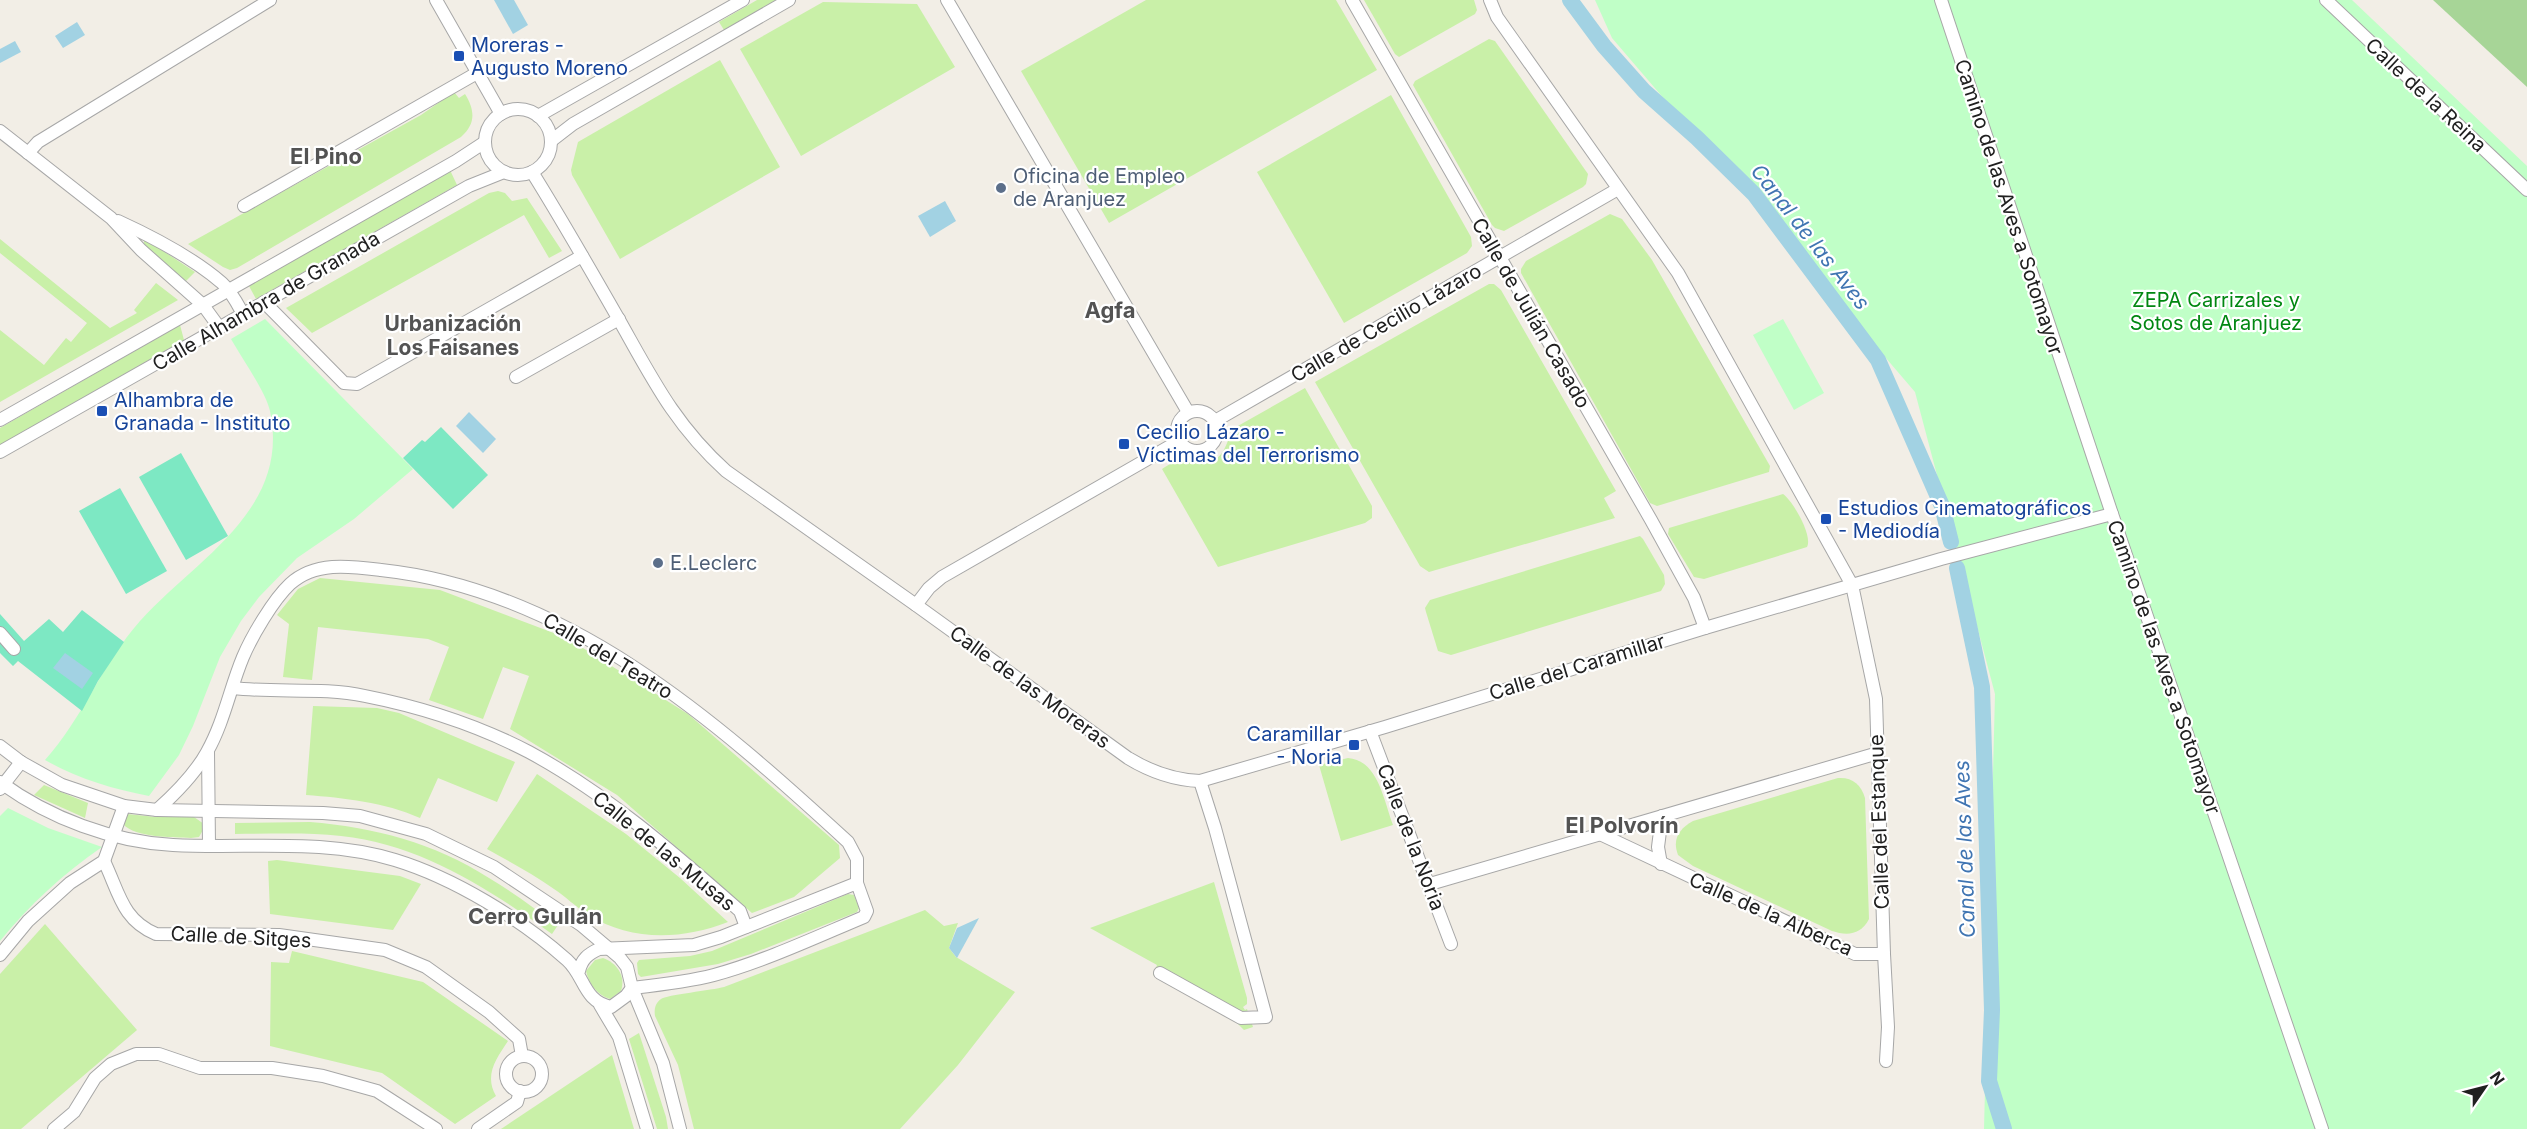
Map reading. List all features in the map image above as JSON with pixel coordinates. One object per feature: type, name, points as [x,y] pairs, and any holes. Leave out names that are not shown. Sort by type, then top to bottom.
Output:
[{"type":"street","points":[[28,153],[38,142],[270,0]]},
{"type":"street","points":[[436,0],[501,114]]},
{"type":"street","points":[[538,116],[743,0]]},
{"type":"street","points":[[551,141],[573,124],[789,0]]},
{"type":"street","points":[[947,0],[1188,412]]},
{"type":"street","name":"Calle de Julián Casado","points":[[1352,0],[1498,258],[1651,520],[1694,598],[1705,628]]},
{"type":"street","name":"Calle del Estanque","points":[[1490,0],[1497,17],[1678,273],[1852,585],[1876,699],[1888,1027],[1886,1061]]},
{"type":"street","name":"Camino de las Aves a Sotomayor","points":[[1941,0],[2112,514],[2322,1129]]},
{"type":"street","name":"Calle de la Reina","points":[[2326,0],[2527,190]]},
{"type":"street","points":[[244,206],[477,73]]},
{"type":"street","points":[[520,109],[538,116],[547,127],[551,141],[546,159],[532,172],[518,175],[504,172],[490,159],[485,142],[492,121],[501,114],[520,109]]},
{"type":"street","points":[[0,131],[111,218],[141,250],[203,305],[219,327]]},
{"type":"street","name":"Calle Alhambra de Granada","points":[[0,420],[456,161],[485,142]]},
{"type":"street","name":"Calle Alhambra de Granada","points":[[0,452],[469,186],[504,172]]},
{"type":"street","name":"Calle de las Moreras","points":[[532,172],[661,395],[688,433],[707,454],[726,471],[1128,758],[1162,775],[1181,780],[1200,781]]},
{"type":"street","name":"Calle de Cecilio Lázaro","points":[[1215,421],[1618,189]]},
{"type":"street","points":[[111,218],[150,236],[204,270],[228,290],[243,314]]},
{"type":"street","points":[[264,302],[344,383],[357,384],[582,256]]},
{"type":"street","points":[[516,377],[619,320]]},
{"type":"street","points":[[1203,411],[1215,421],[1217,437],[1207,449],[1192,451],[1179,441],[1178,425],[1188,412],[1203,411]]},
{"type":"street","points":[[916,605],[929,588],[942,577],[1179,441]]},
{"type":"street","name":"Calle del Caramillar","points":[[1200,781],[1705,628],[1954,556],[2112,514]]},
{"type":"street","name":"Calle del Teatro","points":[[157,810],[175,794],[208,750],[243,657],[259,628],[290,585],[306,572],[327,566],[353,567],[442,579],[522,606],[567,626],[693,708],[848,842],[856,858],[856,883],[867,911],[864,917],[763,959],[713,975],[632,988]]},
{"type":"street","points":[[0,633],[14,649]]},
{"type":"street","name":"Calle de las Musas","points":[[233,688],[363,695],[445,718],[511,744],[576,781],[646,831],[740,911],[746,927]]},
{"type":"street","name":"Calle de la Noria","points":[[1370,731],[1451,944]]},
{"type":"street","points":[[0,746],[21,762],[62,785],[124,806],[157,810],[360,816],[426,834],[494,867],[581,925],[627,967],[632,988],[663,1063],[680,1129]]},
{"type":"street","name":"Calle del Teatro","points":[[208,750],[209,844]]},
{"type":"street","points":[[1430,884],[1878,753]]},
{"type":"street","points":[[21,762],[1,785],[41,807],[115,836],[173,845],[321,846],[393,860],[436,876],[474,895],[549,945],[579,971],[585,990],[600,1005],[619,1037],[647,1129]]},
{"type":"street","points":[[1161,973],[1241,1018],[1266,1017],[1200,781]]},
{"type":"street","points":[[0,955],[28,921],[62,891],[104,861],[124,806]]},
{"type":"street","points":[[1661,864],[1658,847],[1662,816]]},
{"type":"street","name":"Calle de la Alberca","points":[[1600,834],[1855,954],[1884,954]]},
{"type":"street","name":"Calle de Sitges","points":[[104,861],[126,912],[140,927],[156,934],[279,935],[385,950],[426,967],[489,1012],[519,1039],[522,1056]]},
{"type":"street","points":[[579,971],[582,962],[589,954],[599,949],[694,945],[856,883]]},
{"type":"street","points":[[600,1005],[610,1007],[626,996],[632,988]]},
{"type":"street","points":[[54,1129],[74,1112],[95,1078],[111,1064],[136,1054],[159,1054],[200,1068],[272,1068],[323,1076],[377,1092],[436,1129]]},
{"type":"street","points":[[531,1057],[541,1069],[541,1077],[538,1085],[531,1090],[520,1091],[508,1083],[506,1069],[515,1058],[531,1057]]},
{"type":"street","points":[[478,1129],[517,1102],[520,1091]]},
{"type":"green space","points":[[757,0],[776,0],[724,30],[719,22]]},
{"type":"green space","points":[[1146,0],[1336,0],[1377,70],[1109,223],[1021,71]]},
{"type":"green space","points":[[1364,0],[1474,0],[1477,10],[1475,14],[1399,57],[1395,54]]},
{"type":"green space","name":"ZEPA Carrizales y Sotos de Aranjuez","points":[[1595,0],[2352,0],[2527,166],[2527,1129],[1984,1129],[1995,694],[1915,392],[1612,38]]},
{"type":"green space","points":[[2433,0],[2527,0],[2527,87]]},
{"type":"green space","points":[[823,2],[917,4],[955,67],[801,156],[740,49]]},
{"type":"green space","points":[[1489,39],[1495,41],[1588,174],[1583,187],[1504,231],[1492,225],[1413,85],[1415,81]]},
{"type":"green space","points":[[720,60],[780,167],[620,259],[572,175],[571,170],[578,142]]},
{"type":"green space","points":[[454,92],[459,98],[465,94],[472,111],[469,127],[461,137],[237,268],[230,270],[223,267],[188,244],[421,115]]},
{"type":"green space","points":[[1391,95],[1471,237],[1472,246],[1467,253],[1344,323],[1257,172]]},
{"type":"green space","points":[[450,170],[457,185],[256,299],[249,286]]},
{"type":"green space","points":[[498,191],[505,193],[512,201],[527,198],[562,251],[549,258],[524,215],[312,333],[286,308],[489,193]]},
{"type":"green space","points":[[1610,214],[1622,219],[1652,260],[1770,466],[1769,472],[1657,506],[1650,503],[1521,273],[1526,261]]},
{"type":"green space","points":[[0,239],[110,328],[137,313],[134,310],[156,283],[178,300],[0,402],[0,330],[44,365],[66,338],[71,342],[87,323],[0,253]]},
{"type":"green space","points":[[144,241],[148,241],[195,272],[186,281],[144,247]]},
{"type":"green space","points":[[1489,284],[1494,284],[1501,290],[1616,491],[1604,498],[1615,518],[1429,572],[1420,566],[1315,382]]},
{"type":"green space","points":[[265,319],[413,469],[354,519],[297,558],[259,597],[241,621],[220,657],[179,755],[149,796],[109,787],[70,773],[45,760],[71,727],[114,655],[140,621],[234,530],[253,505],[266,477],[273,446],[268,403],[231,339]]},
{"type":"green space","points":[[1783,319],[1824,393],[1794,410],[1753,335]]},
{"type":"green space","points":[[180,325],[184,340],[0,445],[0,428]]},
{"type":"green space","points":[[1305,388],[1372,506],[1372,518],[1365,523],[1218,567],[1162,469],[1177,461],[1202,464],[1211,462],[1223,451],[1236,427]]},
{"type":"green space","points":[[441,427],[488,475],[453,509],[403,458],[422,440],[425,442]]},
{"type":"green space","points":[[181,453],[228,536],[186,560],[139,477]]},
{"type":"green space","points":[[120,488],[167,571],[126,594],[79,511]]},
{"type":"green space","points":[[1783,494],[1792,504],[1805,527],[1807,547],[1704,579],[1694,577],[1668,534],[1669,528]]},
{"type":"green space","points":[[1640,536],[1664,575],[1665,584],[1661,591],[1451,655],[1438,651],[1425,608],[1430,600]]},
{"type":"green space","points":[[320,578],[440,590],[567,638],[688,714],[839,845],[840,858],[794,897],[752,913],[617,795],[510,729],[529,676],[503,667],[483,719],[429,700],[449,647],[428,639],[318,627],[312,680],[283,677],[289,624],[277,615],[298,589]]},
{"type":"green space","points":[[82,610],[124,642],[98,681],[82,711],[18,661],[13,666],[0,653],[0,614],[24,641],[49,619],[63,632]]},
{"type":"green space","points":[[313,706],[377,708],[399,713],[515,762],[497,802],[438,778],[420,818],[378,804],[306,795]]},
{"type":"green space","points":[[1348,758],[1358,760],[1373,774],[1383,794],[1393,825],[1341,841],[1319,765]]},
{"type":"green space","points":[[537,774],[626,834],[680,878],[728,922],[674,935],[639,934],[621,930],[587,914],[546,884],[487,849]]},
{"type":"green space","points":[[1838,778],[1855,782],[1865,798],[1869,919],[1858,931],[1848,934],[1832,931],[1693,866],[1678,855],[1676,839],[1684,827],[1693,821]]},
{"type":"green space","points":[[44,785],[88,803],[85,818],[34,795]]},
{"type":"green space","points":[[8,808],[48,828],[102,847],[47,891],[0,941],[0,816]]},
{"type":"green space","points":[[127,814],[194,817],[204,824],[203,830],[199,837],[191,838],[145,834],[129,829],[123,824]]},
{"type":"green space","points":[[310,822],[380,833],[447,855],[498,883],[558,925],[552,934],[478,885],[452,871],[399,849],[371,841],[328,835],[235,834],[235,823]]},
{"type":"green space","points":[[277,860],[400,876],[421,884],[393,930],[270,914],[268,861]]},
{"type":"green space","points":[[1214,882],[1247,998],[1247,1004],[1243,1007],[1247,1009],[1253,1027],[1244,1030],[1237,1023],[1153,975],[1157,965],[1090,928]]},
{"type":"green space","points":[[848,894],[854,895],[859,908],[857,912],[751,954],[718,964],[641,977],[638,974],[639,960],[690,956],[712,951]]},
{"type":"green space","points":[[925,910],[944,926],[958,923],[949,948],[956,957],[1015,992],[958,1065],[900,1129],[694,1129],[678,1065],[655,1016],[655,1007],[659,1001],[665,997],[724,987]]},
{"type":"green space","points":[[45,924],[137,1030],[21,1129],[0,1129],[0,974]]},
{"type":"green space","points":[[292,951],[423,982],[508,1041],[491,1074],[496,1096],[455,1124],[382,1073],[270,1046],[271,962],[289,963]]},
{"type":"green space","points":[[603,958],[616,967],[622,980],[621,991],[610,999],[601,995],[594,988],[586,971],[595,960]]},
{"type":"green space","points":[[639,1033],[668,1129],[657,1129],[629,1039]]},
{"type":"green space","points":[[612,1055],[634,1129],[501,1129]]},
{"type":"water","points":[[494,0],[514,0],[528,25],[513,34]]},
{"type":"water","points":[[77,22],[85,35],[63,48],[55,36]]},
{"type":"water","points":[[15,41],[21,52],[0,63],[0,49]]},
{"type":"water","points":[[945,201],[956,221],[930,237],[918,216]]},
{"type":"water","points":[[469,412],[496,439],[483,453],[456,426]]},
{"type":"water","points":[[65,653],[93,673],[82,689],[53,668]]},
{"type":"water","points":[[979,918],[957,958],[949,948],[957,928]]},
{"type":"waterway","name":"Canal de las Aves","points":[[1570,0],[1604,46],[1644,91],[1697,138],[1754,194],[1878,360],[1942,506],[1951,542]]},
{"type":"waterway","name":"Canal de las Aves","points":[[1957,568],[1982,687],[1992,1010],[1989,1081],[2004,1129]]},
{"type":"place","name":"Moreras - Augusto Moreno","points":[[459,56]]},
{"type":"place","name":"Oficina de Empleo de Aranjuez","points":[[1001,188]]},
{"type":"place","name":"Alhambra de Granada - Instituto","points":[[102,411]]},
{"type":"place","name":"Cecilio Lázaro - Víctimas del Terrorismo","points":[[1124,444]]},
{"type":"place","name":"Estudios Cinematográficos - Mediodía","points":[[1826,519]]},
{"type":"place","name":"E.Leclerc","points":[[658,563]]},
{"type":"place","name":"Caramillar - Noria","points":[[1354,745]]},
{"type":"district","name":"El Pino","points":[[326,156]]},
{"type":"district","name":"Agfa","points":[[1110,310]]},
{"type":"district","name":"Urbanización Los Faisanes","points":[[453,336]]},
{"type":"district","name":"El Polvorín","points":[[1622,825]]},
{"type":"district","name":"Cerro Gullán","points":[[535,916]]}]
